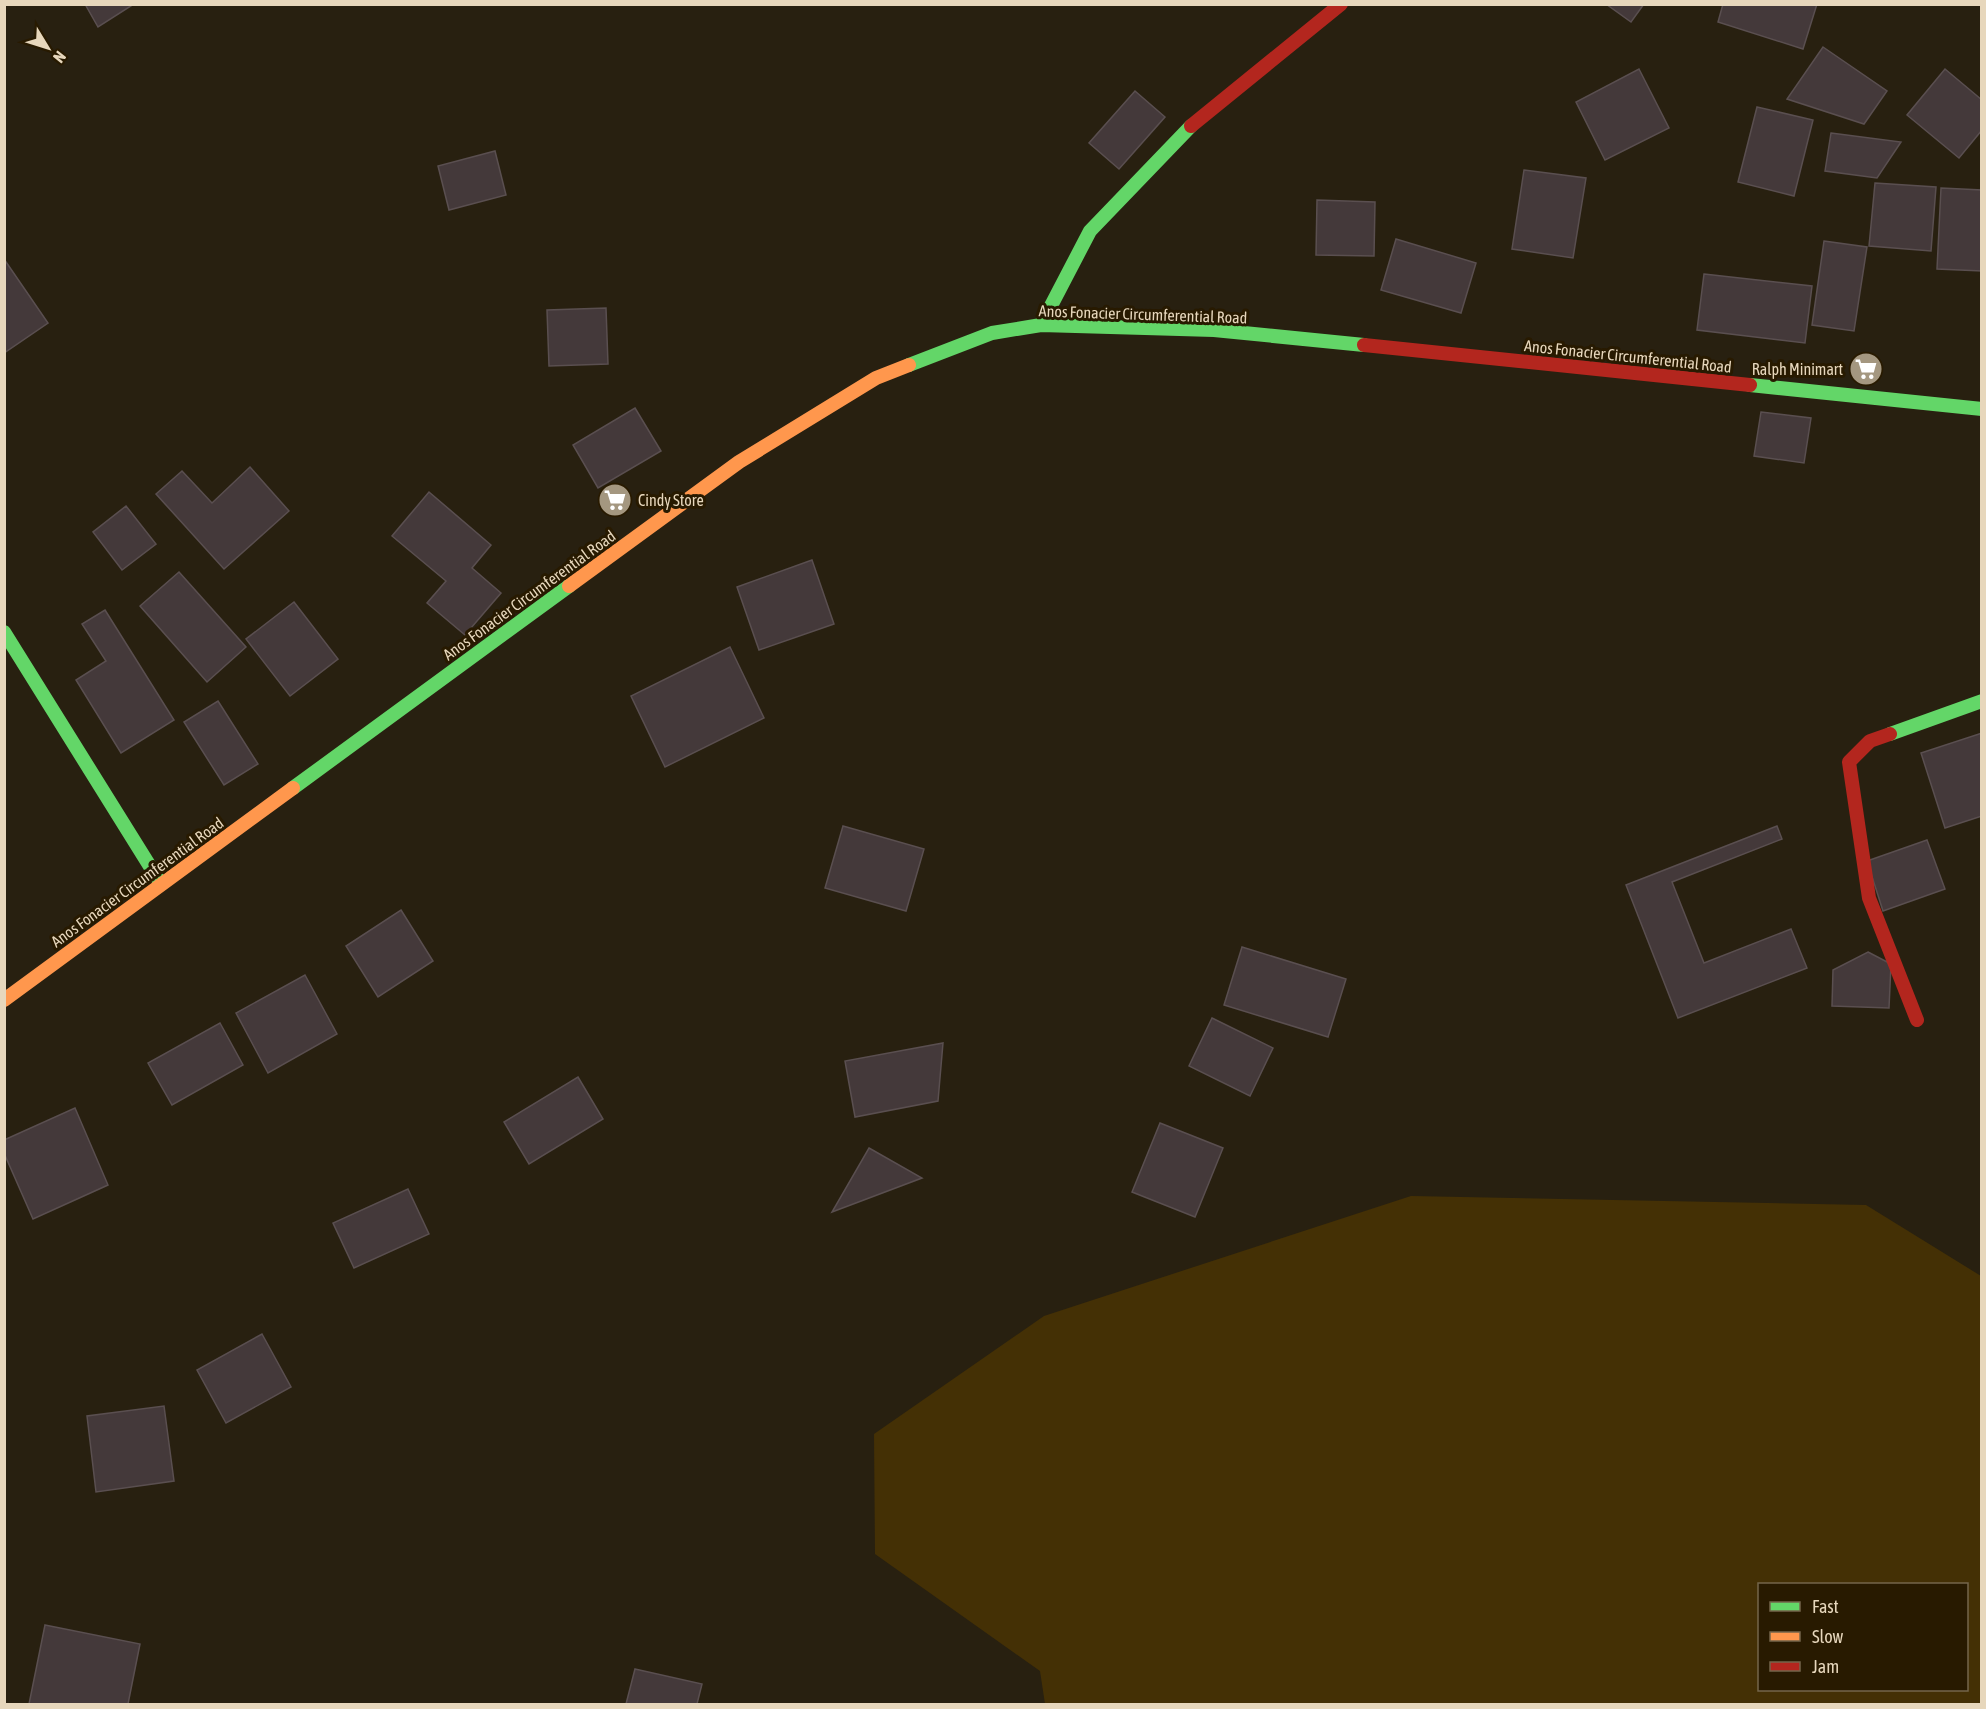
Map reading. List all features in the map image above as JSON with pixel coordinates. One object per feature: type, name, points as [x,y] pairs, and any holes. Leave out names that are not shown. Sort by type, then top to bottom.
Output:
[{"type":"main road","points":[[1041,325],[1089,231],[1192,124],[1341,4]]},
{"type":"main road","name":"Anos Fonacier Circumferential Road","points":[[4,1000],[740,462],[876,378],[992,333],[1041,325],[1214,330],[1982,410]]},
{"type":"main road","points":[[4,632],[161,884]]},
{"type":"main road","points":[[1917,1020],[1869,898],[1849,762],[1870,741],[1982,701]]},
{"type":"shaded area","points":[[1411,1196],[1866,1205],[1981,1276],[1981,1704],[1045,1704],[1040,1671],[875,1554],[874,1434],[1044,1316]]},
{"type":"building","points":[[85,4],[134,4],[98,27]]},
{"type":"building","points":[[1606,4],[1644,4],[1631,22]]},
{"type":"building","points":[[1723,4],[1817,4],[1803,49],[1718,22]]},
{"type":"building","points":[[1823,47],[1887,91],[1864,124],[1787,99]]},
{"type":"building","points":[[1639,69],[1669,128],[1605,160],[1576,102]]},
{"type":"building","points":[[1945,69],[1982,100],[1982,130],[1959,158],[1907,115]]},
{"type":"building","points":[[1135,91],[1165,117],[1119,169],[1089,143]]},
{"type":"building","points":[[1757,107],[1813,120],[1794,196],[1738,182]]},
{"type":"building","points":[[1831,133],[1901,142],[1877,178],[1825,171]]},
{"type":"building","points":[[495,151],[506,195],[449,210],[438,166]]},
{"type":"building","points":[[1524,170],[1586,178],[1573,258],[1512,249]]},
{"type":"building","points":[[1875,183],[1936,187],[1931,251],[1869,246]]},
{"type":"building","points":[[1941,188],[1982,190],[1982,271],[1937,269]]},
{"type":"building","points":[[1317,200],[1375,202],[1374,256],[1316,255]]},
{"type":"building","points":[[1396,239],[1476,263],[1461,313],[1381,290]]},
{"type":"building","points":[[1824,241],[1867,247],[1854,331],[1812,325]]},
{"type":"building","points":[[4,259],[48,323],[4,353]]},
{"type":"building","points":[[1704,274],[1812,286],[1805,343],[1697,330]]},
{"type":"building","points":[[606,308],[608,364],[549,366],[547,310]]},
{"type":"building","points":[[635,408],[661,451],[598,488],[573,445]]},
{"type":"building","points":[[1761,412],[1811,418],[1804,463],[1754,456]]},
{"type":"building","points":[[250,467],[289,511],[224,569],[156,494],[182,471],[212,503]]},
{"type":"building","points":[[429,492],[491,545],[472,568],[501,593],[465,635],[427,603],[446,581],[392,536]]},
{"type":"building","points":[[126,506],[156,544],[122,570],[93,532]]},
{"type":"building","points":[[812,560],[834,624],[759,650],[737,587]]},
{"type":"building","points":[[179,572],[246,647],[207,682],[140,606]]},
{"type":"building","points":[[294,602],[338,659],[290,696],[246,639]]},
{"type":"building","points":[[105,610],[174,720],[121,753],[76,680],[106,661],[82,624]]},
{"type":"building","points":[[730,647],[764,718],[665,767],[631,696]]},
{"type":"building","points":[[218,701],[258,764],[224,785],[184,722]]},
{"type":"building","points":[[1982,733],[1982,816],[1945,828],[1921,753]]},
{"type":"building","points":[[843,826],[924,849],[906,911],[825,888]]},
{"type":"building","points":[[1777,826],[1782,839],[1672,882],[1704,963],[1791,929],[1807,968],[1678,1018],[1626,885]]},
{"type":"building","points":[[1927,840],[1945,889],[1883,911],[1867,861]]},
{"type":"building","points":[[401,910],[433,961],[378,997],[346,946]]},
{"type":"building","points":[[1242,947],[1346,979],[1328,1037],[1224,1005]]},
{"type":"building","points":[[1868,952],[1891,964],[1889,1008],[1832,1006],[1833,970]]},
{"type":"building","points":[[305,975],[337,1034],[268,1073],[236,1013]]},
{"type":"building","points":[[1212,1018],[1273,1048],[1250,1096],[1189,1066]]},
{"type":"building","points":[[220,1023],[243,1065],[172,1105],[148,1063]]},
{"type":"building","points":[[943,1043],[938,1101],[855,1117],[845,1061]]},
{"type":"building","points":[[578,1077],[603,1119],[529,1164],[504,1122]]},
{"type":"building","points":[[75,1108],[108,1185],[33,1219],[4,1153],[4,1140]]},
{"type":"building","points":[[1160,1123],[1223,1148],[1195,1217],[1132,1192]]},
{"type":"building","points":[[869,1148],[922,1178],[832,1212]]},
{"type":"building","points":[[408,1189],[429,1234],[354,1268],[333,1223]]},
{"type":"building","points":[[262,1334],[291,1387],[226,1423],[197,1370]]},
{"type":"building","points":[[164,1406],[174,1481],[96,1492],[87,1416]]},
{"type":"building","points":[[45,1625],[140,1644],[128,1704],[29,1704]]},
{"type":"building","points":[[635,1669],[702,1684],[697,1704],[626,1704]]},
{"type":"traffic: fast","points":[[1041,325],[1090,231],[1191,126]]},
{"type":"traffic: fast","points":[[909,365],[992,333],[1041,325],[1214,330],[1364,345]]},
{"type":"traffic: fast","points":[[1750,385],[1982,409]]},
{"type":"traffic: fast","points":[[293,788],[569,586]]},
{"type":"traffic: fast","points":[[4,632],[161,884]]},
{"type":"traffic: fast","points":[[1890,734],[1982,701]]},
{"type":"traffic: slow","points":[[569,586],[739,462],[876,378],[909,365]]},
{"type":"traffic: slow","points":[[4,1000],[293,788]]},
{"type":"traffic: jam","points":[[1191,126],[1341,4]]},
{"type":"traffic: jam","points":[[1364,345],[1750,385]]},
{"type":"traffic: jam","points":[[1890,734],[1870,741],[1849,762],[1869,898],[1917,1020]]},
{"type":"place","name":"Ralph Minimart","points":[[1866,369]]},
{"type":"place","name":"Cindy Store","points":[[615,500]]}]
